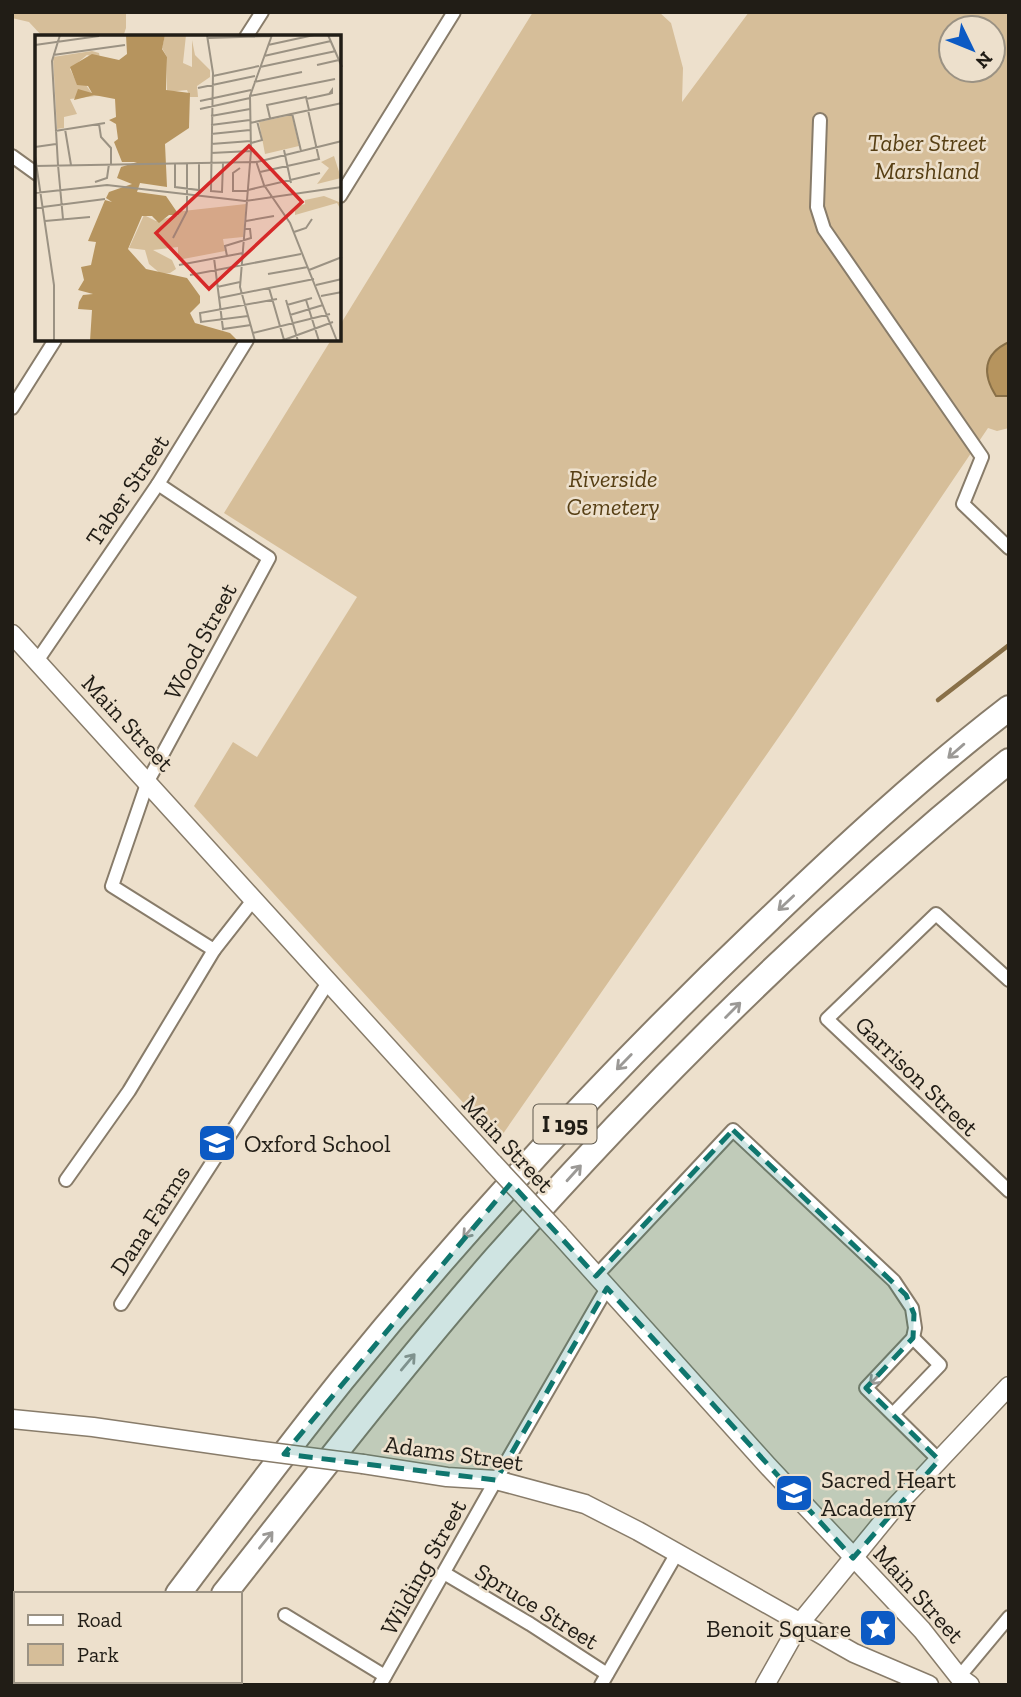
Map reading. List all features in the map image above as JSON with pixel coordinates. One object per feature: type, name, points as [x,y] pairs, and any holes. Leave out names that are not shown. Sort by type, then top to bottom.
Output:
[{"type":"highway","name":"I 195","points":[[180,1592],[396,1314],[594,1093],[692,993],[813,878],[919,783],[1009,708]]},
{"type":"highway","name":"I 195","points":[[226,1592],[383,1391],[497,1258],[581,1166],[671,1071],[766,977],[913,842],[1009,761]]},
{"type":"main road","name":"Main Street","points":[[12,634],[853,1558],[922,1630],[959,1682]]},
{"type":"main road","points":[[765,1685],[800,1623],[853,1558],[894,1508],[1009,1386]]},
{"type":"main road","name":"Adams Street","points":[[12,1419],[93,1427],[447,1477],[496,1480],[585,1504],[800,1623],[882,1666],[929,1685]]},
{"type":"street","points":[[247,35],[262,12]]},
{"type":"street","points":[[341,194],[454,12]]},
{"type":"street","points":[[820,120],[817,206],[824,229],[982,457],[963,504],[1009,548]]},
{"type":"street","points":[[12,156],[35,173]]},
{"type":"street","points":[[12,408],[54,341]]},
{"type":"street","name":"Taber Street","points":[[37,661],[158,484],[246,341]]},
{"type":"street","name":"Wood Street","points":[[158,484],[268,558],[148,781],[112,886],[214,950]]},
{"type":"street","points":[[66,1180],[129,1091],[214,950],[254,899]]},
{"type":"street","name":"Garrison Street","points":[[1009,980],[936,914],[827,1019],[1009,1191]]},
{"type":"street","name":"Dana Farms","points":[[121,1304],[329,981]]},
{"type":"street","name":"Wilding Street","points":[[382,1680],[496,1480],[602,1282],[733,1130],[894,1281],[912,1308],[915,1328],[913,1338]]},
{"type":"street","points":[[893,1414],[940,1365],[913,1338],[866,1388],[939,1460]]},
{"type":"street","points":[[604,1680],[677,1553]]},
{"type":"street","name":"Spruce Street","points":[[444,1573],[530,1624],[604,1680]]},
{"type":"street","points":[[285,1615],[382,1680]]},
{"type":"street","points":[[959,1682],[1009,1617]]},
{"type":"highlighted area","points":[[733,1130],[906,1295],[914,1314],[913,1338],[866,1388],[939,1460],[853,1558],[607,1288],[496,1480],[284,1454],[511,1183],[596,1276]]},
{"type":"green space","points":[[12,12],[126,12],[126,28],[124,35],[41,35],[29,22],[12,18]]},
{"type":"green space","name":"Riverside Cemetery","points":[[533,12],[659,12],[671,23],[683,68],[682,102],[749,12],[1009,12],[1009,342],[1001,346],[996,396],[1009,396],[1009,428],[997,431],[988,428],[792,718],[498,1141],[194,806],[233,742],[257,757],[357,597],[224,513],[330,341],[341,341],[341,323]]},
{"type":"shaded area","points":[[1009,342],[1009,396],[996,396],[988,380],[987,365],[994,352]]},
{"type":"waterway","points":[[938,700],[1009,645]]},
{"type":"place","name":"Oxford School","points":[[217,1143]]},
{"type":"place","name":"Sacred Heart Academy","points":[[794,1493]]},
{"type":"place","name":"Benoit Square","points":[[878,1628]]},
{"type":"park label","name":"Taber Street Marshland","points":[[927,156]]}]
